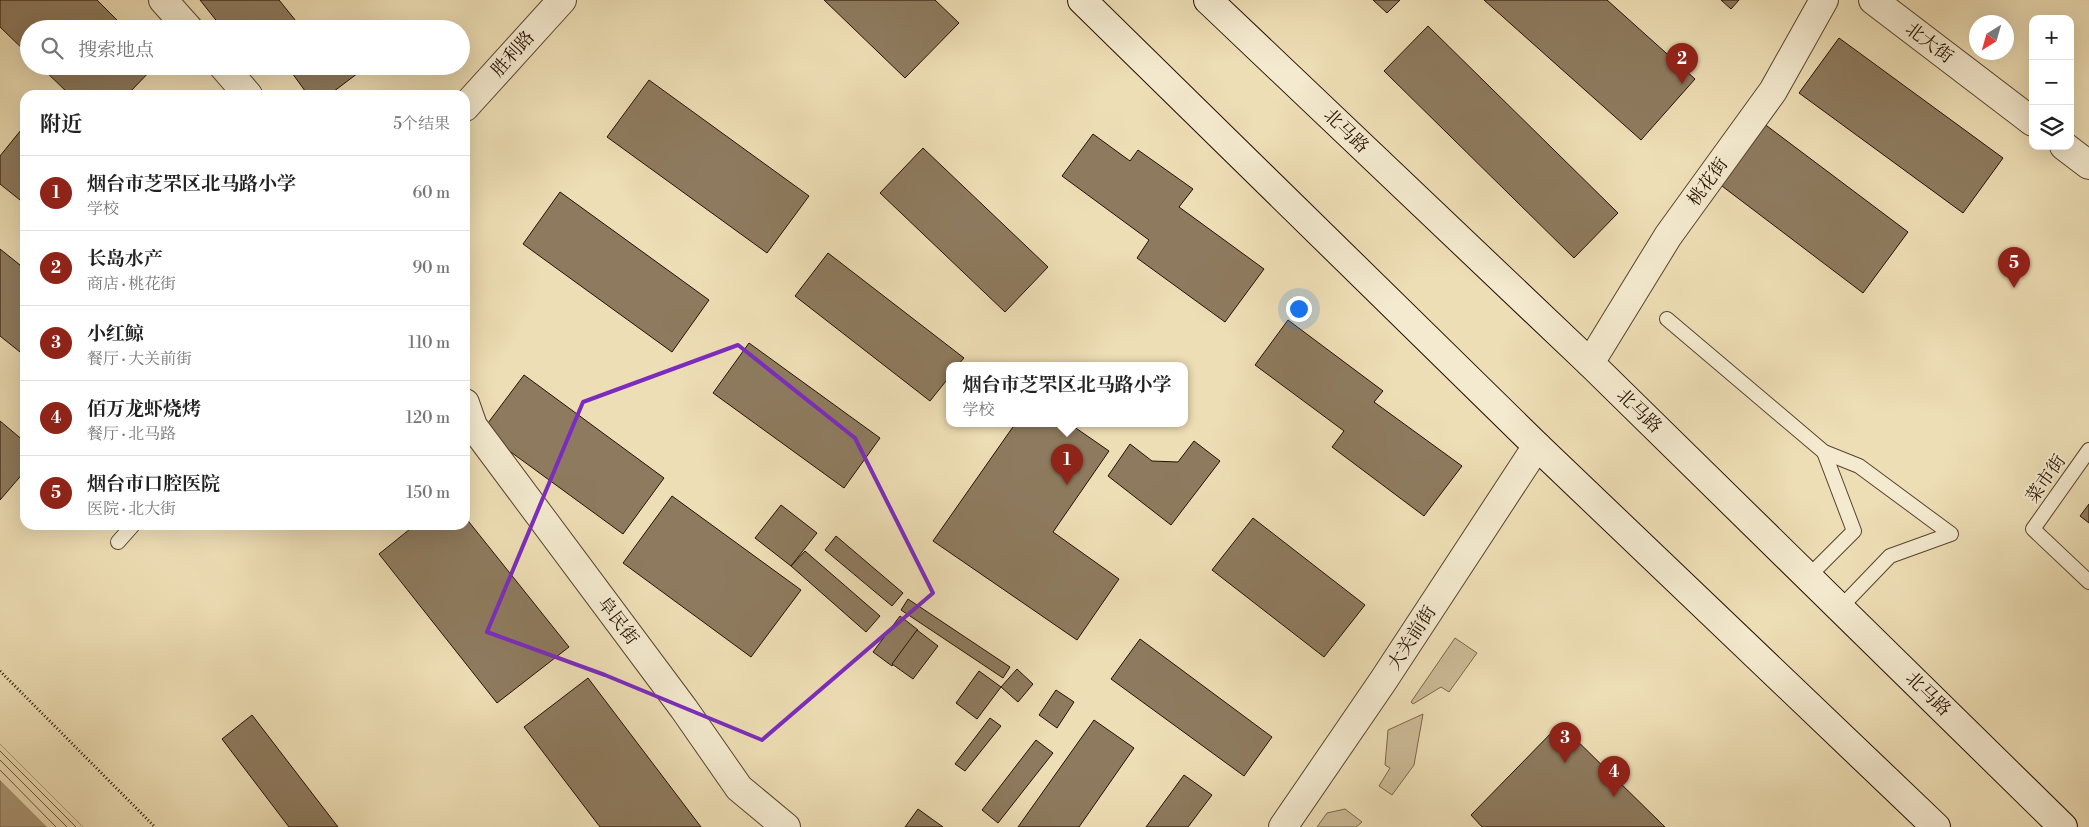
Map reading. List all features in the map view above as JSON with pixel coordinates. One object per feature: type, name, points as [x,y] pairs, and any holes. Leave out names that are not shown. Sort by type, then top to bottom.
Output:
[{"type":"main road","points":[[163,0],[181,20]]},
{"type":"main road","name":"胜利路","points":[[470,101],[562,0]]},
{"type":"main road","points":[[1082,0],[1538,446],[1936,827]]},
{"type":"main road","name":"北马路","points":[[1208,0],[1590,363],[2063,827]]},
{"type":"main road","name":"桃花街","points":[[1590,363],[1668,236],[1773,91],[1824,0]]},
{"type":"main road","name":"北大街","points":[[1872,0],[2029,119]]},
{"type":"main road","points":[[231,75],[244,90]]},
{"type":"main road","points":[[2069,150],[2089,165]]},
{"type":"main road","name":"阜民街","points":[[470,417],[473,426],[684,709],[738,788],[786,827]]},
{"type":"main road","name":"大关前街","points":[[1283,827],[1383,681],[1538,446]]},
{"type":"lane","points":[[1667,319],[1824,452],[1859,466],[1950,534],[1890,556],[1840,608]]},
{"type":"lane","name":"菜市街","points":[[2089,450],[2033,529],[2089,582]]},
{"type":"lane","points":[[1808,578],[1854,531],[1824,452]]},
{"type":"lane","points":[[118,542],[129,530]]},
{"type":"path","points":[[0,671],[155,827]]},
{"type":"highlighted area","points":[[738,345],[855,438],[933,593],[762,740],[605,675],[487,632],[583,402]]},
{"type":"shaded area","points":[[1455,638],[1477,653],[1449,692],[1441,687],[1413,704],[1411,702]]},
{"type":"shaded area","points":[[1423,714],[1414,765],[1392,795],[1379,786],[1390,768],[1385,765],[1388,730]]},
{"type":"shaded area","points":[[1345,809],[1362,822],[1356,827],[1317,827],[1327,813]]},
{"type":"water","points":[[0,744],[83,827],[0,827]]},
{"type":"pier","points":[[0,744],[83,827],[47,827],[0,780]]},
{"type":"building","points":[[0,0],[97,0],[117,20],[20,20],[20,46],[0,27]]},
{"type":"building","points":[[200,0],[279,0],[295,20],[216,20]]},
{"type":"building","points":[[824,0],[935,0],[959,23],[905,78]]},
{"type":"building","points":[[1373,0],[1400,0],[1387,13]]},
{"type":"building","points":[[1484,0],[1607,0],[1695,79],[1641,140]]},
{"type":"building","points":[[1721,0],[1739,0],[1731,9]]},
{"type":"building","points":[[1428,26],[1618,213],[1574,258],[1384,71]]},
{"type":"building","points":[[1839,38],[2003,158],[1963,213],[1799,93]]},
{"type":"building","points":[[49,75],[146,75],[132,90],[65,90]]},
{"type":"building","points":[[294,75],[355,75],[336,90],[304,90]]},
{"type":"building","points":[[649,80],[809,196],[767,253],[607,137]]},
{"type":"building","points":[[1763,123],[1908,232],[1863,293],[1718,183]]},
{"type":"building","points":[[20,131],[20,200],[0,184],[0,156]]},
{"type":"building","points":[[1093,134],[1130,161],[1138,150],[1193,189],[1179,207],[1264,269],[1225,322],[1137,258],[1149,240],[1062,176]]},
{"type":"building","points":[[923,148],[1048,267],[1005,312],[880,193]]},
{"type":"building","points":[[560,192],[709,300],[672,352],[523,244]]},
{"type":"building","points":[[0,249],[20,265],[20,352],[0,336]]},
{"type":"building","points":[[828,253],[964,358],[960,362],[946,362],[946,381],[930,401],[795,296]]},
{"type":"building","points":[[1288,320],[1383,391],[1374,402],[1462,466],[1424,516],[1332,447],[1344,431],[1255,365]]},
{"type":"building","points":[[749,343],[880,438],[844,488],[713,393]]},
{"type":"building","points":[[524,375],[664,478],[623,534],[482,431]]},
{"type":"building","points":[[0,421],[20,438],[20,477],[0,500]]},
{"type":"building","points":[[1013,427],[1074,427],[1109,451],[1053,532],[1119,579],[1077,640],[933,541]]},
{"type":"building","points":[[1194,441],[1220,461],[1171,525],[1108,476],[1130,444],[1152,461],[1178,462]]},
{"type":"building","points":[[672,496],[801,590],[751,657],[623,563]]},
{"type":"building","points":[[2089,504],[2089,523],[2080,516]]},
{"type":"building","points":[[781,505],[817,533],[791,566],[755,538]]},
{"type":"building","points":[[1253,518],[1365,605],[1324,657],[1212,570]]},
{"type":"building","points":[[470,523],[569,647],[497,703],[379,554],[409,530],[470,530]]},
{"type":"building","points":[[836,536],[903,593],[892,606],[825,550]]},
{"type":"building","points":[[805,551],[880,616],[866,632],[791,566]]},
{"type":"building","points":[[908,599],[1010,667],[1003,678],[901,610]]},
{"type":"building","points":[[900,616],[918,630],[892,666],[873,652]]},
{"type":"building","points":[[917,630],[938,646],[913,679],[892,664]]},
{"type":"building","points":[[1140,639],[1272,737],[1244,776],[1111,679]]},
{"type":"building","points":[[1017,669],[1033,684],[1018,702],[1001,687]]},
{"type":"building","points":[[979,671],[1001,687],[977,719],[956,703]]},
{"type":"building","points":[[588,678],[701,827],[600,827],[524,727]]},
{"type":"building","points":[[1056,690],[1074,702],[1057,728],[1039,715]]},
{"type":"building","points":[[252,715],[338,827],[289,827],[222,739]]},
{"type":"building","points":[[990,718],[1001,726],[965,771],[955,764]]},
{"type":"building","points":[[1094,720],[1134,748],[1079,827],[1018,827]]},
{"type":"building","points":[[1560,724],[1665,827],[1482,827],[1471,815]]},
{"type":"building","points":[[1036,740],[1053,753],[998,823],[982,810]]},
{"type":"building","points":[[1184,775],[1212,795],[1188,827],[1146,827]]},
{"type":"building","points":[[918,809],[943,827],[905,827]]},
{"type":"place","name":"长岛水产","points":[[1682,84]]},
{"type":"place","name":"烟台市口腔医院","points":[[2014,288]]},
{"type":"place","name":"烟台市芝罘区北马路小学","points":[[1067,485]]},
{"type":"place","name":"小红鲸","points":[[1565,763]]},
{"type":"place","name":"佰万龙虾烧烤","points":[[1614,797]]}]
